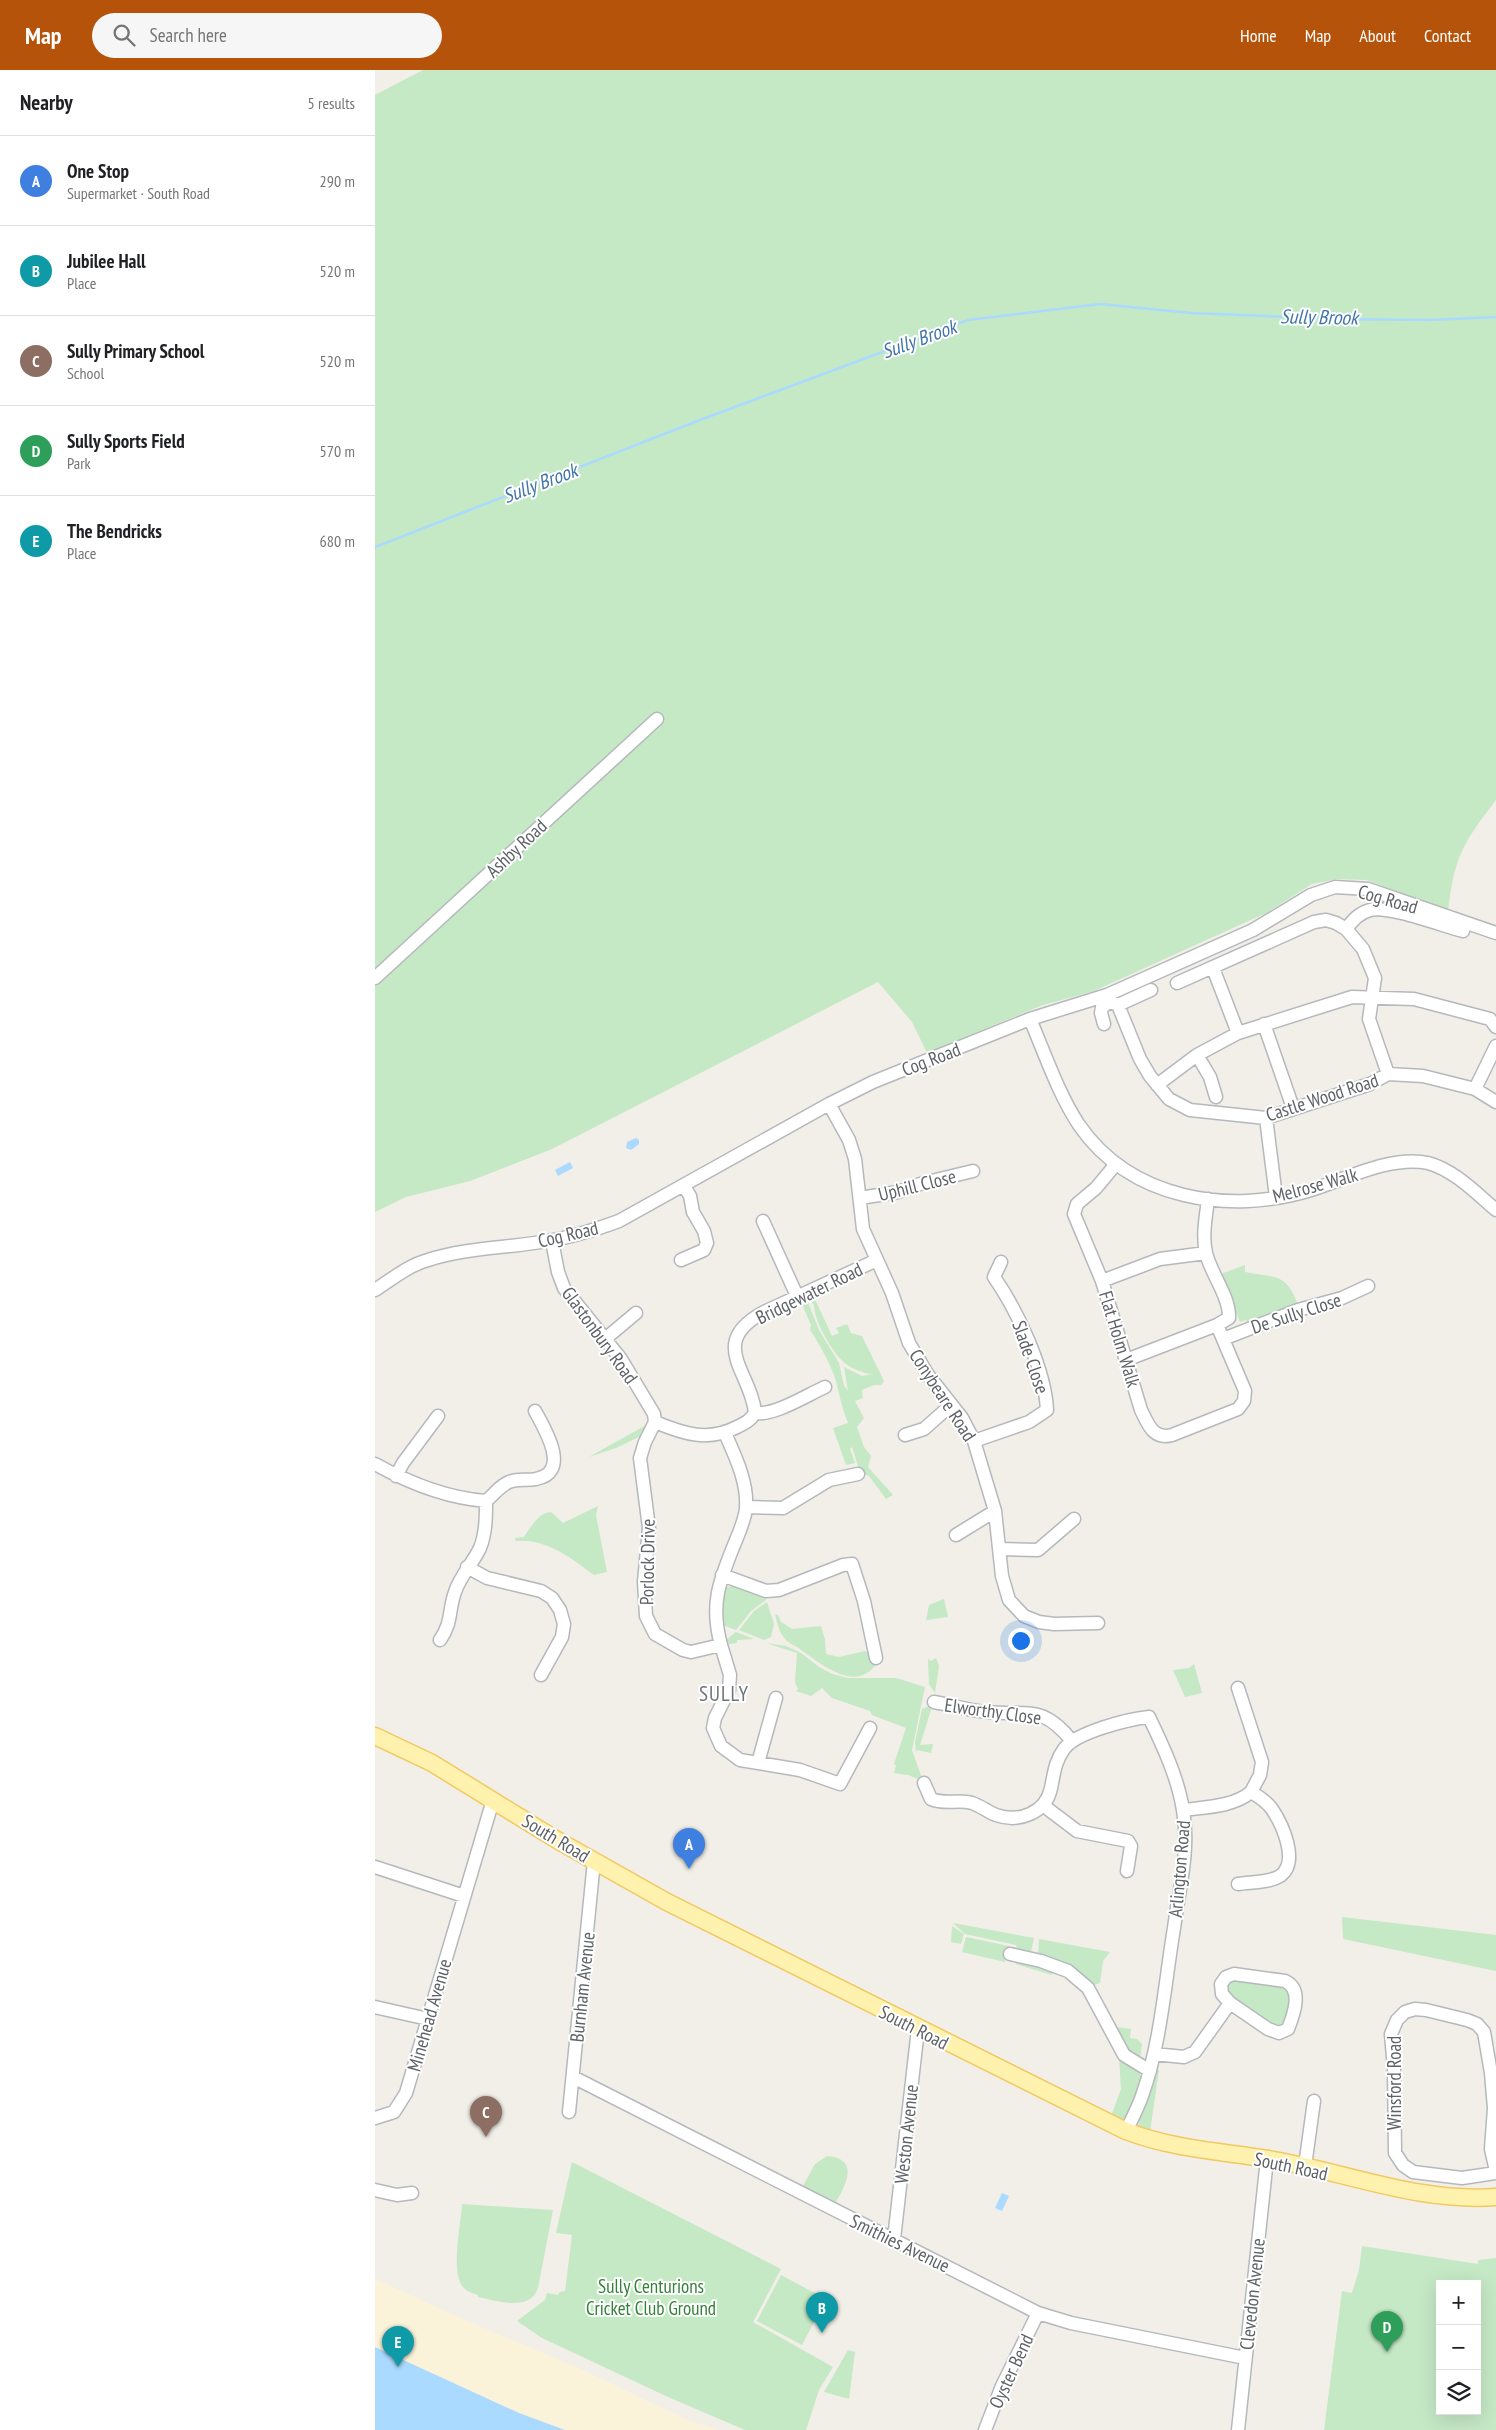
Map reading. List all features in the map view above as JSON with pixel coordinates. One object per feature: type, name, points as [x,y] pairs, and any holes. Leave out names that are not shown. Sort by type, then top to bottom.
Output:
[{"type":"main road","name":"South Road","points":[[375,1736],[432,1763],[594,1861],[667,1902],[918,2029],[1126,2131],[1166,2144],[1305,2166],[1402,2191],[1455,2198],[1496,2197]]},
{"type":"street","name":"Ashby Road","points":[[375,978],[657,719]]},
{"type":"street","name":"Cog Road","points":[[375,1290],[404,1271],[427,1260],[587,1233],[619,1221],[829,1104],[873,1082],[1030,1019],[1107,995],[1253,930],[1311,895],[1335,887],[1368,889],[1496,933]]},
{"type":"street","points":[[1346,928],[1362,913],[1371,909],[1385,910],[1496,940]]},
{"type":"street","points":[[1177,983],[1314,922],[1326,920],[1346,928],[1363,949],[1375,978],[1369,1018],[1388,1074]]},
{"type":"street","points":[[1213,968],[1239,1033]]},
{"type":"street","points":[[1104,1024],[1101,1013],[1102,1007],[1110,1002],[1118,1005],[1151,990]]},
{"type":"street","points":[[1157,1085],[1197,1055],[1239,1033],[1352,997],[1414,999],[1490,1020],[1496,1027]]},
{"type":"street","name":"Castle Wood Road","points":[[1118,1005],[1140,1059],[1157,1085],[1169,1099],[1189,1110],[1266,1118],[1370,1084],[1388,1074],[1423,1076],[1475,1089],[1496,1102]]},
{"type":"street","name":"Melrose Walk","points":[[1030,1019],[1071,1112],[1088,1136],[1116,1164],[1137,1178],[1160,1188],[1184,1196],[1208,1199],[1247,1200],[1276,1198],[1310,1190],[1391,1164],[1410,1161],[1430,1164],[1449,1172],[1496,1210]]},
{"type":"street","points":[[1264,1024],[1293,1108]]},
{"type":"street","points":[[1475,1089],[1496,1046]]},
{"type":"street","points":[[1197,1055],[1210,1076],[1216,1097]]},
{"type":"street","name":"Conybeare Road","points":[[829,1104],[849,1140],[855,1159],[863,1229],[892,1293],[909,1343],[928,1375],[963,1418],[974,1441],[995,1511],[1005,1592],[1015,1609],[1024,1616],[1039,1622],[1054,1624],[1098,1623]]},
{"type":"street","points":[[1266,1118],[1276,1198]]},
{"type":"street","name":"Flat Holm Walk","points":[[1116,1164],[1096,1188],[1077,1204],[1074,1210],[1075,1217],[1103,1281],[1145,1417],[1150,1428],[1159,1435],[1172,1435],[1238,1409],[1244,1401],[1245,1391],[1223,1339]]},
{"type":"street","name":"Uphill Close","points":[[860,1198],[898,1192],[923,1182],[973,1171]]},
{"type":"street","points":[[681,1260],[704,1250],[707,1243],[693,1212],[690,1196],[684,1186]]},
{"type":"street","points":[[1126,1360],[1217,1325],[1229,1318],[1229,1310],[1206,1253],[1204,1234],[1208,1199]]},
{"type":"street","points":[[763,1221],[797,1296]]},
{"type":"street","name":"Glastonbury Road","points":[[552,1240],[558,1272],[564,1288],[621,1359],[654,1414],[655,1422]]},
{"type":"street","points":[[1103,1281],[1159,1260],[1206,1253]]},
{"type":"street","name":"Bridgewater Road","points":[[755,1413],[751,1396],[738,1366],[735,1352],[736,1342],[742,1328],[751,1319],[877,1260]]},
{"type":"street","name":"Slade Close","points":[[974,1441],[1029,1422],[1047,1410],[1042,1382],[1016,1312],[994,1277],[1001,1262]]},
{"type":"street","name":"De Sully Close","points":[[1223,1339],[1298,1310],[1341,1298],[1368,1286]]},
{"type":"street","points":[[605,1339],[637,1313]]},
{"type":"street","points":[[1217,1325],[1223,1339]]},
{"type":"street","points":[[655,1422],[683,1434],[711,1436],[725,1433],[751,1420],[755,1413],[763,1414],[773,1411],[825,1387]]},
{"type":"street","points":[[905,1435],[924,1429],[951,1405]]},
{"type":"street","points":[[440,1640],[451,1621],[454,1595],[467,1567],[479,1549],[484,1532],[486,1501],[499,1488],[510,1481],[535,1480],[543,1477],[550,1470],[554,1460],[554,1450],[535,1411]]},
{"type":"street","points":[[396,1476],[403,1462],[438,1416]]},
{"type":"street","name":"Porlock Drive","points":[[655,1422],[642,1450],[640,1468],[649,1528],[645,1582],[646,1616],[655,1634],[683,1650],[691,1652],[721,1645]]},
{"type":"street","points":[[725,1433],[740,1471],[746,1507],[740,1530],[718,1587],[715,1613],[729,1675],[729,1683],[726,1698],[715,1718],[713,1728],[715,1737],[729,1754],[740,1760],[799,1770],[840,1784],[870,1728]]},
{"type":"street","points":[[375,1464],[396,1476],[440,1493],[486,1501]]},
{"type":"street","points":[[746,1507],[783,1508],[829,1480],[858,1474]]},
{"type":"street","points":[[956,1535],[995,1511]]},
{"type":"street","points":[[1001,1549],[1037,1550],[1074,1519]]},
{"type":"street","points":[[722,1575],[759,1589],[779,1590],[843,1565],[852,1564],[864,1601],[876,1658]]},
{"type":"street","points":[[467,1567],[487,1578],[541,1591],[552,1598],[560,1610],[565,1624],[562,1637],[541,1675]]},
{"type":"street","points":[[1183,1810],[1242,1799],[1251,1792],[1260,1775],[1262,1762],[1238,1688]]},
{"type":"street","points":[[758,1763],[776,1698]]},
{"type":"street","name":"Elworthy Close","points":[[934,1702],[988,1712],[1033,1713],[1059,1724],[1072,1741]]},
{"type":"street","name":"Arlington Road","points":[[1072,1741],[1133,1719],[1149,1718],[1163,1746],[1183,1810],[1183,1860],[1154,2054],[1143,2094],[1126,2131]]},
{"type":"street","points":[[924,1783],[931,1799],[940,1803],[970,1802],[996,1815],[1008,1817],[1030,1814],[1044,1806],[1051,1792],[1054,1770],[1060,1754],[1072,1741]]},
{"type":"street","points":[[1238,1884],[1275,1878],[1282,1874],[1287,1866],[1288,1849],[1281,1826],[1271,1808],[1251,1792]]},
{"type":"street","name":"Minehead Avenue","points":[[375,2118],[394,2112],[400,2106],[406,2094],[493,1800]]},
{"type":"street","points":[[1044,1806],[1077,1831],[1128,1841],[1131,1846],[1127,1871]]},
{"type":"street","name":"Burnham Avenue","points":[[569,2112],[594,1861]]},
{"type":"street","points":[[375,1868],[464,1896]]},
{"type":"street","points":[[1010,1954],[1041,1961],[1068,1971],[1088,1988],[1124,2055],[1150,2071]]},
{"type":"street","points":[[1234,1974],[1285,1981],[1292,1984],[1296,1991],[1292,2018],[1288,2029],[1279,2033],[1268,2029],[1229,2003],[1222,1994],[1221,1984],[1226,1977],[1234,1974]]},
{"type":"street","points":[[1154,2054],[1184,2057],[1195,2052],[1229,2003]]},
{"type":"street","points":[[375,2008],[428,2020]]},
{"type":"street","name":"Winsford Road","points":[[1415,2009],[1426,2010],[1467,2020],[1477,2024],[1484,2032],[1491,2073],[1494,2108],[1491,2149],[1496,2172],[1462,2178],[1413,2172],[1403,2165],[1395,2154],[1394,2069],[1391,2034],[1397,2020],[1405,2012],[1415,2009]]},
{"type":"street","name":"Weston Avenue","points":[[895,2239],[918,2029]]},
{"type":"street","name":"Smithies Avenue","points":[[573,2076],[1038,2312],[1071,2323],[1245,2358]]},
{"type":"street","points":[[1305,2166],[1314,2101]]},
{"type":"street","name":"Clevedon Avenue","points":[[1238,2430],[1267,2159]]},
{"type":"street","points":[[375,2190],[397,2195],[412,2192]]},
{"type":"street","name":"Oyster Bend","points":[[985,2430],[1002,2386],[1038,2312]]},
{"type":"green space","points":[[423,70],[1496,70],[1496,800],[1475,828],[1462,852],[1453,877],[1448,912],[1367,880],[1337,879],[1312,884],[1266,913],[1094,991],[1040,1006],[927,1053],[912,1022],[878,982],[552,1149],[470,1181],[406,1197],[375,1212],[375,95]]},
{"type":"green space","points":[[1245,1265],[1245,1272],[1271,1276],[1283,1281],[1297,1302],[1295,1305],[1248,1323],[1246,1320],[1240,1322],[1221,1274]]},
{"type":"green space","points":[[814,1297],[832,1336],[839,1333],[836,1328],[847,1324],[851,1333],[862,1336],[884,1381],[881,1385],[874,1385],[862,1390],[863,1398],[855,1401],[864,1418],[857,1427],[864,1447],[871,1456],[868,1467],[893,1495],[886,1499],[869,1476],[860,1472],[852,1447],[850,1449],[855,1463],[846,1465],[833,1428],[848,1423],[834,1375],[810,1330],[811,1325],[802,1304],[807,1300],[819,1330],[839,1363],[844,1386],[848,1391],[844,1367],[862,1376],[874,1374],[862,1372],[840,1359],[825,1337],[817,1320],[814,1305],[811,1301]]},
{"type":"green space","points":[[648,1424],[641,1436],[616,1448],[589,1457]]},
{"type":"green space","points":[[598,1506],[596,1515],[607,1572],[594,1575],[558,1550],[538,1543],[516,1541],[515,1538],[524,1537],[535,1521],[546,1513],[551,1512],[563,1523]]},
{"type":"green space","points":[[733,1586],[766,1597],[766,1600],[751,1611],[736,1630],[723,1625],[721,1611],[724,1591],[727,1587]]},
{"type":"green space","points":[[944,1599],[948,1617],[926,1620],[929,1605]]},
{"type":"green space","points":[[767,1602],[774,1624],[771,1637],[764,1640],[739,1630],[754,1611]]},
{"type":"green space","points":[[775,1614],[778,1615],[781,1622],[792,1629],[821,1626],[826,1654],[839,1657],[865,1651],[874,1657],[876,1664],[868,1673],[859,1676],[848,1676],[838,1673],[787,1641],[777,1624]]},
{"type":"green space","points":[[736,1632],[754,1639],[737,1640],[737,1643],[727,1644],[726,1640]]},
{"type":"green space","points":[[766,1643],[786,1646],[801,1653],[832,1674],[848,1678],[896,1678],[925,1687],[912,1750],[923,1781],[908,1775],[894,1773],[896,1765],[894,1764],[906,1728],[872,1715],[870,1711],[832,1698],[822,1688],[811,1696],[796,1691],[798,1689],[795,1682],[797,1653]]},
{"type":"green space","points":[[936,1658],[939,1666],[935,1693],[929,1684],[928,1659],[931,1661]]},
{"type":"green space","points":[[1194,1664],[1202,1693],[1185,1697],[1173,1670],[1189,1668]]},
{"type":"green space","points":[[929,1706],[932,1707],[920,1745],[933,1744],[931,1753],[917,1750],[916,1753],[915,1742],[922,1709]]},
{"type":"green space","points":[[1342,1917],[1496,1935],[1496,1971],[1343,1939]]},
{"type":"green space","points":[[953,1923],[1034,1938],[1031,1952],[1027,1955],[1018,1952],[1016,1945],[965,1934]]},
{"type":"green space","points":[[952,1926],[964,1934],[961,1944],[951,1942]]},
{"type":"green space","points":[[966,1937],[1009,1946],[1005,1962],[962,1952]]},
{"type":"green space","points":[[1039,1939],[1110,1952],[1103,1961],[1100,1983],[1091,1986],[1038,1956]]},
{"type":"green space","points":[[1015,1964],[1054,1969],[1052,1975]]},
{"type":"green space","points":[[1232,1978],[1284,1985],[1292,1989],[1288,2022],[1279,2029],[1227,1995],[1225,1984]]},
{"type":"green space","points":[[1116,2027],[1131,2029],[1130,2038],[1137,2039],[1142,2044],[1140,2059],[1131,2056]]},
{"type":"green space","points":[[1119,2057],[1138,2070],[1143,2080],[1127,2120],[1111,2116],[1121,2089]]},
{"type":"green space","points":[[1156,2070],[1159,2070],[1150,2132],[1139,2128],[1139,2124],[1142,2109]]},
{"type":"green space","points":[[827,2156],[837,2158],[844,2162],[847,2167],[846,2180],[836,2202],[803,2186],[815,2164]]},
{"type":"green space","name":"Sully Centurions Cricket Club Ground","points":[[572,2162],[781,2269],[753,2322],[833,2367],[819,2390],[806,2430],[745,2430],[668,2397],[542,2338],[517,2321],[545,2300],[547,2293],[558,2295],[560,2292],[565,2291],[572,2235],[556,2233]]},
{"type":"green space","name":"Sully Centurions Cricket Club Ground","points":[[462,2204],[553,2210],[538,2288],[528,2300],[513,2303],[478,2297],[478,2295],[467,2291],[461,2285],[458,2274],[457,2255]]},
{"type":"green space","points":[[1362,2246],[1478,2264],[1478,2260],[1496,2258],[1496,2430],[1324,2430],[1342,2291],[1352,2293],[1359,2270]]},
{"type":"green space","points":[[781,2275],[826,2299],[802,2345],[757,2321]]},
{"type":"green space","points":[[848,2350],[855,2352],[849,2399],[824,2392]]},
{"type":"sand","points":[[375,2279],[467,2321],[576,2367],[688,2420],[720,2430],[375,2430]]},
{"type":"water","points":[[636,1138],[639,1140],[639,1144],[631,1150],[626,1148],[627,1142]]},
{"type":"water","points":[[570,1162],[573,1168],[558,1176],[555,1170]]},
{"type":"water","points":[[1002,2193],[1009,2196],[1002,2211],[995,2208]]},
{"type":"water","points":[[375,2347],[519,2413],[565,2430],[375,2430]]},
{"type":"waterway","name":"Sully Brook","points":[[375,547],[700,420],[968,320],[1100,304],[1191,313],[1336,319],[1429,320],[1496,317]]},
{"type":"place","name":"One Stop","points":[[689,1869]]},
{"type":"place","name":"Sully Primary School","points":[[486,2137]]},
{"type":"place","name":"Jubilee Hall","points":[[822,2333]]},
{"type":"place","name":"Sully Sports Field","points":[[1387,2352]]},
{"type":"place","name":"The Bendricks","points":[[398,2367]]},
{"type":"district","name":"SULLY","points":[[724,1694]]}]
